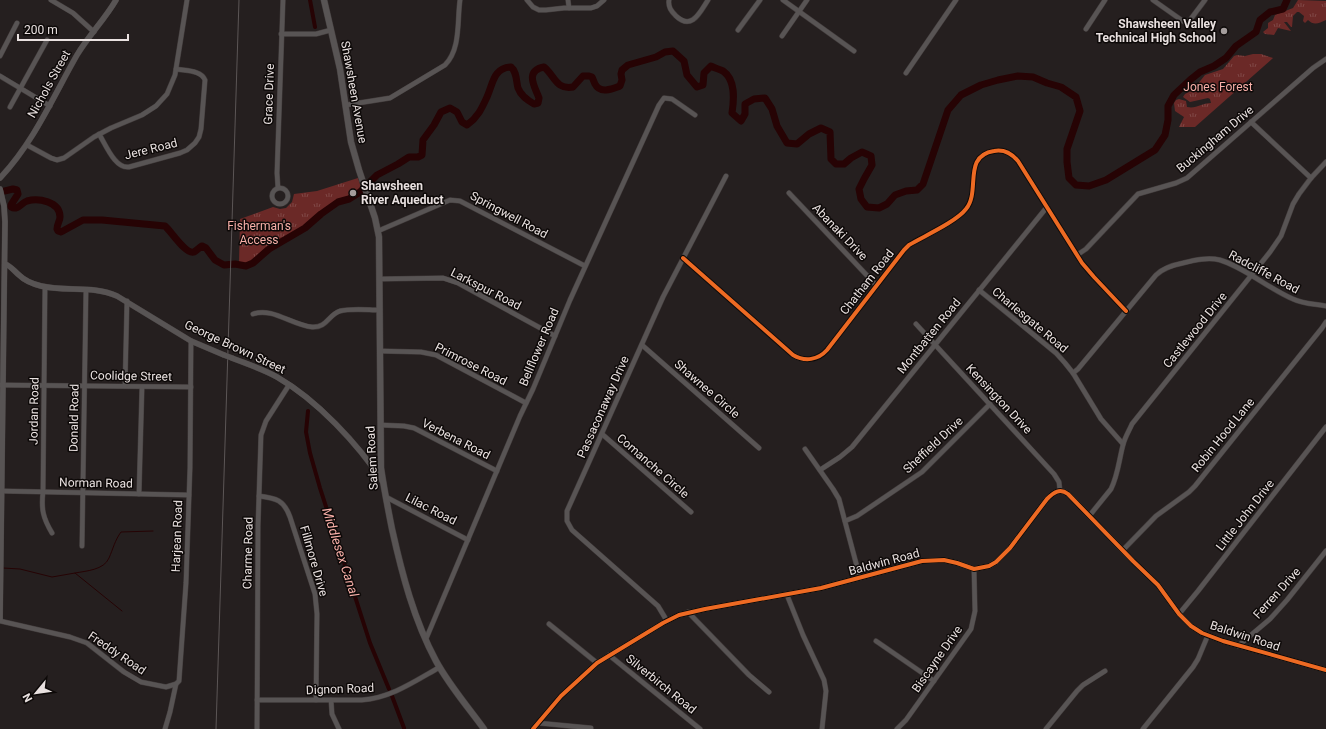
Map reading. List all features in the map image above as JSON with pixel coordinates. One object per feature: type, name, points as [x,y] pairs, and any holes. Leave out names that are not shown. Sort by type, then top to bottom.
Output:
[{"type":"main road","name":"Shawsheen Avenue","points":[[324,0],[340,69],[351,142],[365,188]]},
{"type":"main road","name":"Salem Road","points":[[365,188],[378,231],[380,279],[381,462],[383,482],[403,577],[426,639],[440,667],[484,729]]},
{"type":"street","points":[[51,0],[73,13],[94,32]]},
{"type":"street","name":"Nichols Street","points":[[0,178],[18,158],[27,145],[78,54],[106,17],[116,0]]},
{"type":"street","points":[[27,145],[47,157],[57,160],[67,157],[99,134],[142,115],[156,106],[164,98],[169,89],[176,69],[188,0]]},
{"type":"street","name":"Grace Drive","points":[[278,188],[277,173],[283,0]]},
{"type":"street","points":[[346,105],[390,98],[445,65],[455,48],[460,0]]},
{"type":"street","points":[[527,0],[532,7],[539,10],[592,8],[604,0]]},
{"type":"street","points":[[568,0],[569,8]]},
{"type":"street","points":[[669,0],[671,10],[682,22],[687,22],[693,19],[708,0]]},
{"type":"street","points":[[738,30],[760,0]]},
{"type":"street","points":[[783,0],[854,52]]},
{"type":"street","points":[[782,36],[807,0]]},
{"type":"street","points":[[906,73],[956,0]]},
{"type":"street","points":[[1086,29],[1105,0]]},
{"type":"street","points":[[1153,0],[1187,24],[1205,0]]},
{"type":"street","points":[[0,56],[17,23]]},
{"type":"street","points":[[281,34],[316,34],[331,30]]},
{"type":"street","points":[[10,106],[47,40]]},
{"type":"street","name":"Buckingham Drive","points":[[1077,255],[1086,249],[1097,238],[1140,192],[1172,185],[1187,178],[1313,68],[1326,59]]},
{"type":"street","name":"Jere Road","points":[[99,134],[116,162],[123,167],[129,167],[180,153],[193,146],[198,140],[201,129],[206,81],[203,75],[199,73],[176,69]]},
{"type":"street","points":[[0,76],[50,106]]},
{"type":"street","name":"Bellflower Road","points":[[426,639],[585,266],[659,105],[664,98],[672,100],[695,115]]},
{"type":"street","points":[[1251,122],[1311,178]]},
{"type":"street","name":"Chatham Road","points":[[683,258],[790,353],[805,360],[813,359],[824,353],[898,257],[909,245],[956,218],[966,209],[973,194],[973,174],[975,165],[980,157],[988,152],[1002,151],[1015,158],[1077,255],[1094,277],[1126,311]]},
{"type":"street","name":"Castlewood Drive","points":[[1090,515],[1111,489],[1128,431],[1276,244],[1300,194],[1311,178],[1326,162]]},
{"type":"street","name":"Passaconaway Drive","points":[[667,621],[658,606],[572,530],[567,521],[567,511],[663,297],[726,176]]},
{"type":"street","points":[[0,621],[2,491],[2,292],[5,264],[5,216],[1,192]]},
{"type":"street","name":"Abanaki Drive","points":[[789,193],[876,285]]},
{"type":"street","name":"Springwell Road","points":[[378,231],[450,200],[460,201],[585,266]]},
{"type":"street","name":"Montbatten Road","points":[[820,470],[852,447],[1047,207]]},
{"type":"street","name":"Radcliffe Road","points":[[1073,373],[1160,272],[1178,264],[1204,259],[1219,260],[1231,264],[1294,300],[1307,304],[1326,306]]},
{"type":"street","name":"George Brown Street","points":[[5,264],[27,281],[45,287],[110,293],[127,301],[191,341],[268,373],[289,385],[319,409],[344,432],[367,459],[383,482]]},
{"type":"street","name":"Larkspur Road","points":[[380,279],[435,277],[447,279],[458,283],[555,336]]},
{"type":"street","name":"Jordan Road","points":[[45,287],[43,492],[41,504],[44,518],[52,533]]},
{"type":"street","name":"Donald Road","points":[[82,546],[86,290]]},
{"type":"street","name":"Charlesgate Road","points":[[979,290],[1056,353],[1073,373],[1101,419],[1123,444]]},
{"type":"street","points":[[125,386],[127,301]]},
{"type":"street","points":[[253,314],[264,312],[304,325],[317,326],[322,325],[334,314],[343,310],[380,310]]},
{"type":"street","name":"Robin Hood Lane","points":[[1123,550],[1156,516],[1195,486],[1326,322]]},
{"type":"street","name":"Kensington Drive","points":[[916,324],[1054,474],[1060,491]]},
{"type":"street","name":"Harjean Road","points":[[165,729],[176,684],[179,681],[182,649],[189,495],[191,341]]},
{"type":"street","name":"Shawnee Circle","points":[[642,345],[759,448]]},
{"type":"street","name":"Primrose Road","points":[[380,351],[421,352],[436,355],[526,403]]},
{"type":"street","name":"Coolidge Street","points":[[2,385],[191,387]]},
{"type":"street","name":"Charme Road","points":[[257,729],[258,533],[262,431],[266,421],[289,385]]},
{"type":"street","points":[[139,494],[142,387]]},
{"type":"street","name":"Sheffield Drive","points":[[845,521],[857,516],[922,472],[990,404]]},
{"type":"street","name":"Verbena Road","points":[[381,425],[414,428],[497,471]]},
{"type":"street","name":"Little John Drive","points":[[1179,614],[1326,427]]},
{"type":"street","name":"Comanche Circle","points":[[602,434],[691,512]]},
{"type":"street","points":[[805,449],[838,499],[860,578]]},
{"type":"street","name":"Norman Road","points":[[2,491],[189,495]]},
{"type":"street","points":[[974,569],[989,566],[999,559],[1015,542],[1047,499],[1054,492],[1060,491]]},
{"type":"street","name":"Baldwin Road","points":[[1060,491],[1068,494],[1158,584],[1179,614],[1191,626],[1208,635],[1238,646],[1326,670]]},
{"type":"street","name":"Fillmore Drive","points":[[259,496],[271,497],[278,500],[285,506],[314,587],[317,614],[316,700]]},
{"type":"street","name":"Lilac Road","points":[[386,497],[468,540]]},
{"type":"street","name":"Ferren Drive","points":[[1238,646],[1270,619],[1326,551]]},
{"type":"street","name":"Baldwin Road","points":[[533,729],[560,696],[597,663],[667,621],[688,612],[821,588],[913,563],[948,560],[974,569]]},
{"type":"street","name":"Biscayne Drive","points":[[897,729],[906,720],[968,634],[973,623],[975,611],[974,569]]},
{"type":"street","points":[[787,595],[825,682],[826,693],[822,729]]},
{"type":"street","points":[[688,612],[749,675],[769,692]]},
{"type":"street","name":"Freddy Road","points":[[0,621],[81,640],[92,646],[134,679],[141,682],[166,687],[176,684]]},
{"type":"street","points":[[548,624],[597,663]]},
{"type":"street","points":[[1143,729],[1193,667],[1208,635]]},
{"type":"street","points":[[876,641],[934,681]]},
{"type":"street","name":"Silverbirch Road","points":[[609,655],[700,729]]},
{"type":"street","name":"Dignon Road","points":[[257,700],[362,700],[385,696],[440,667]]},
{"type":"street","points":[[1046,729],[1077,691],[1104,670]]},
{"type":"street","points":[[330,700],[332,714],[339,729]]},
{"type":"street","points":[[538,723],[591,728]]},
{"type":"green space","points":[[1298,0],[1326,1],[1326,20],[1319,23],[1314,23],[1308,20],[1305,23],[1303,21],[1304,16],[1297,12],[1293,16],[1292,27],[1287,22],[1284,22],[1291,31],[1278,28],[1274,35],[1265,34],[1263,32],[1268,28],[1268,23],[1273,20],[1275,15],[1293,8]]},
{"type":"green space","name":"Jones Forest","points":[[1261,54],[1273,58],[1195,127],[1179,127],[1184,117],[1175,111],[1174,103],[1176,100],[1179,99],[1186,101],[1187,107],[1196,107],[1211,103],[1210,99],[1208,98],[1190,102],[1183,97],[1185,94],[1193,90],[1205,75],[1223,69],[1234,56]]},
{"type":"green space","name":"Fisherman's Access","points":[[358,178],[362,191],[349,199],[338,202],[305,228],[269,249],[253,263],[246,266],[239,264],[240,219],[273,207],[280,209],[286,208],[292,202],[294,194],[317,191]]},
{"type":"waterway","name":"Middlesex Canal","points":[[310,0],[315,27]]},
{"type":"waterway","points":[[0,192],[13,189],[17,190],[18,194],[11,205],[13,208],[32,200],[52,204],[59,212],[60,218],[57,229],[61,232],[83,220],[102,220],[165,226],[183,246],[191,252],[194,252],[202,246],[206,248],[215,260],[224,265],[235,264],[246,266],[253,263],[269,249],[305,228],[338,202],[349,199],[360,192],[377,175],[409,157],[418,157],[422,155],[423,140],[441,112],[450,108],[457,112],[462,122],[467,125],[479,112],[487,97],[494,78],[500,70],[511,67],[515,74],[518,88],[521,93],[534,104],[538,103],[539,98],[532,80],[534,72],[538,69],[544,67],[556,82],[563,86],[573,87],[583,76],[589,76],[592,77],[597,87],[606,90],[620,86],[622,80],[622,70],[628,65],[656,57],[665,52],[673,51],[684,61],[687,75],[697,87],[703,85],[704,73],[711,66],[723,71],[727,75],[733,90],[732,113],[741,121],[745,114],[745,104],[754,99],[765,98],[772,109],[777,126],[787,143],[797,144],[809,134],[821,128],[830,132],[831,159],[836,164],[844,164],[862,152],[871,156],[872,165],[859,189],[861,199],[867,207],[879,208],[887,204],[895,195],[906,191],[917,190],[923,184],[948,110],[961,95],[981,85],[1018,76],[1033,77],[1061,87],[1076,97],[1080,111],[1067,149],[1069,178],[1076,185],[1089,186],[1106,180],[1155,150],[1165,135],[1168,120],[1168,106],[1174,95],[1200,72],[1214,66],[1226,58],[1236,46],[1256,32],[1260,20],[1270,12],[1283,9],[1287,0]]},
{"type":"waterway","name":"Middlesex Canal","points":[[308,411],[306,432],[310,453],[320,488],[370,643],[389,689]]},
{"type":"waterway","points":[[75,573],[89,571],[107,562],[121,532],[153,531]]},
{"type":"waterway","points":[[3,568],[20,569],[52,577],[75,573],[122,611]]},
{"type":"waterway","name":"Middlesex Canal","points":[[392,696],[404,728]]},
{"type":"railway","points":[[216,729],[239,0]]},
{"type":"cycle path","points":[[683,258],[793,355],[802,359],[815,358],[827,350],[909,245],[948,224],[966,209],[970,202],[975,167],[978,160],[984,154],[994,151],[1004,151],[1018,161],[1082,263],[1126,311]]},
{"type":"cycle path","points":[[533,729],[561,696],[597,663],[679,615],[821,588],[922,561],[944,560],[974,569],[989,566],[996,562],[1010,548],[1047,499],[1052,494],[1060,491],[1068,494],[1158,585],[1179,614],[1191,626],[1202,633],[1223,641],[1326,670]]},
{"type":"place","name":"Shawsheen Valley Technical High School","points":[[1224,31]]},
{"type":"place","name":"Shawsheen River Aqueduct","points":[[353,193]]}]
